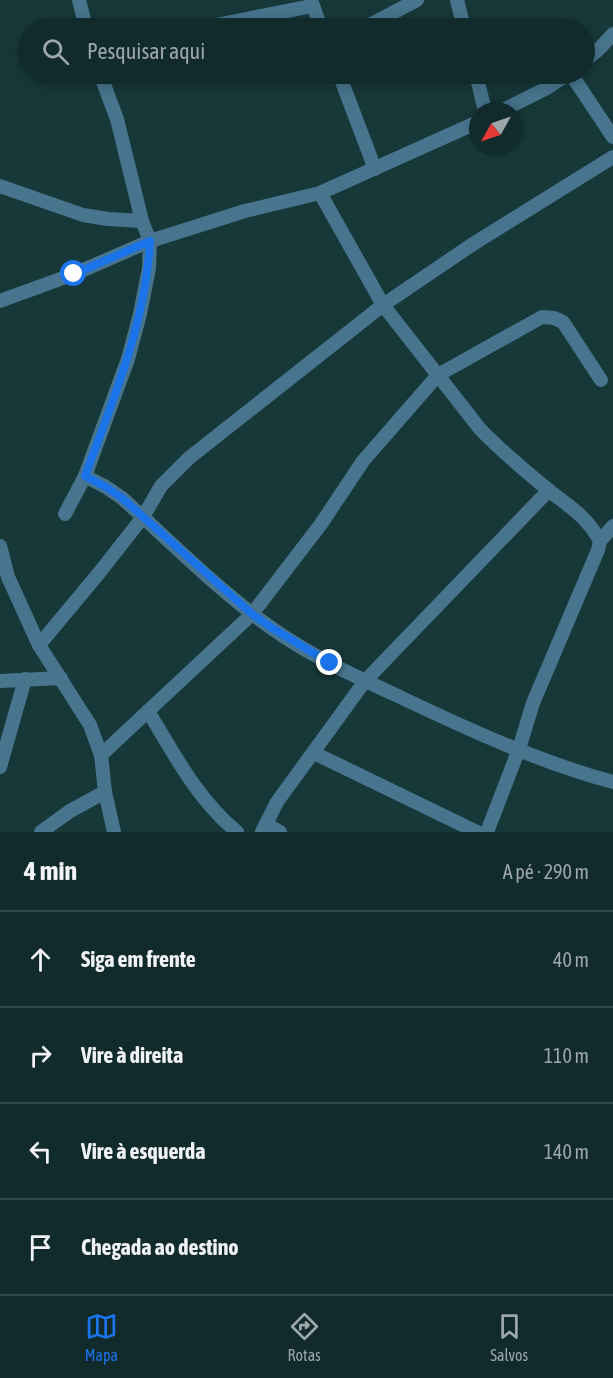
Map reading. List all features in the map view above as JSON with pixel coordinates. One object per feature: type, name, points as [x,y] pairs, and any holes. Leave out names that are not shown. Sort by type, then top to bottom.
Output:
[{"type":"street","points":[[79,0],[84,18]]},
{"type":"street","points":[[383,18],[417,0]]},
{"type":"street","points":[[457,0],[462,18]]},
{"type":"street","points":[[245,18],[311,3],[317,18]]},
{"type":"street","points":[[595,53],[613,34]]},
{"type":"street","points":[[65,514],[85,476],[128,359],[149,268],[150,241],[142,221],[117,119],[104,84]]},
{"type":"street","points":[[343,84],[375,169]]},
{"type":"street","points":[[478,84],[483,102]]},
{"type":"street","points":[[519,102],[553,84]]},
{"type":"street","points":[[576,84],[613,137]]},
{"type":"street","points":[[0,301],[74,274],[150,241],[245,212],[320,193],[469,126]]},
{"type":"street","points":[[39,645],[143,517],[161,486],[189,458],[383,305],[473,244],[613,157]]},
{"type":"street","points":[[0,186],[83,214],[108,219],[142,221]]},
{"type":"street","points":[[320,193],[383,305],[480,429],[549,490],[574,508],[594,530],[600,541]]},
{"type":"street","points":[[101,755],[252,614],[321,524],[363,461],[438,375],[542,317],[554,318],[563,322],[602,381]]},
{"type":"street","points":[[85,476],[106,487],[143,517],[252,614],[304,648],[365,681],[447,719],[519,749],[613,782]]},
{"type":"street","points":[[280,832],[264,828],[277,802],[365,681],[549,490]]},
{"type":"street","points":[[486,832],[519,749],[533,703],[600,541],[613,526]]},
{"type":"street","points":[[0,546],[8,578],[39,645],[90,725],[101,755],[105,792],[114,832]]},
{"type":"street","points":[[0,681],[61,678]]},
{"type":"street","points":[[0,767],[25,679]]},
{"type":"street","points":[[148,711],[189,780],[210,807],[237,832]]},
{"type":"street","points":[[314,753],[477,832]]},
{"type":"street","points":[[41,832],[61,817],[105,792]]},
{"type":"route","points":[[74,274],[150,241],[149,268],[128,359],[85,476],[122,498],[252,614],[330,663]]}]
